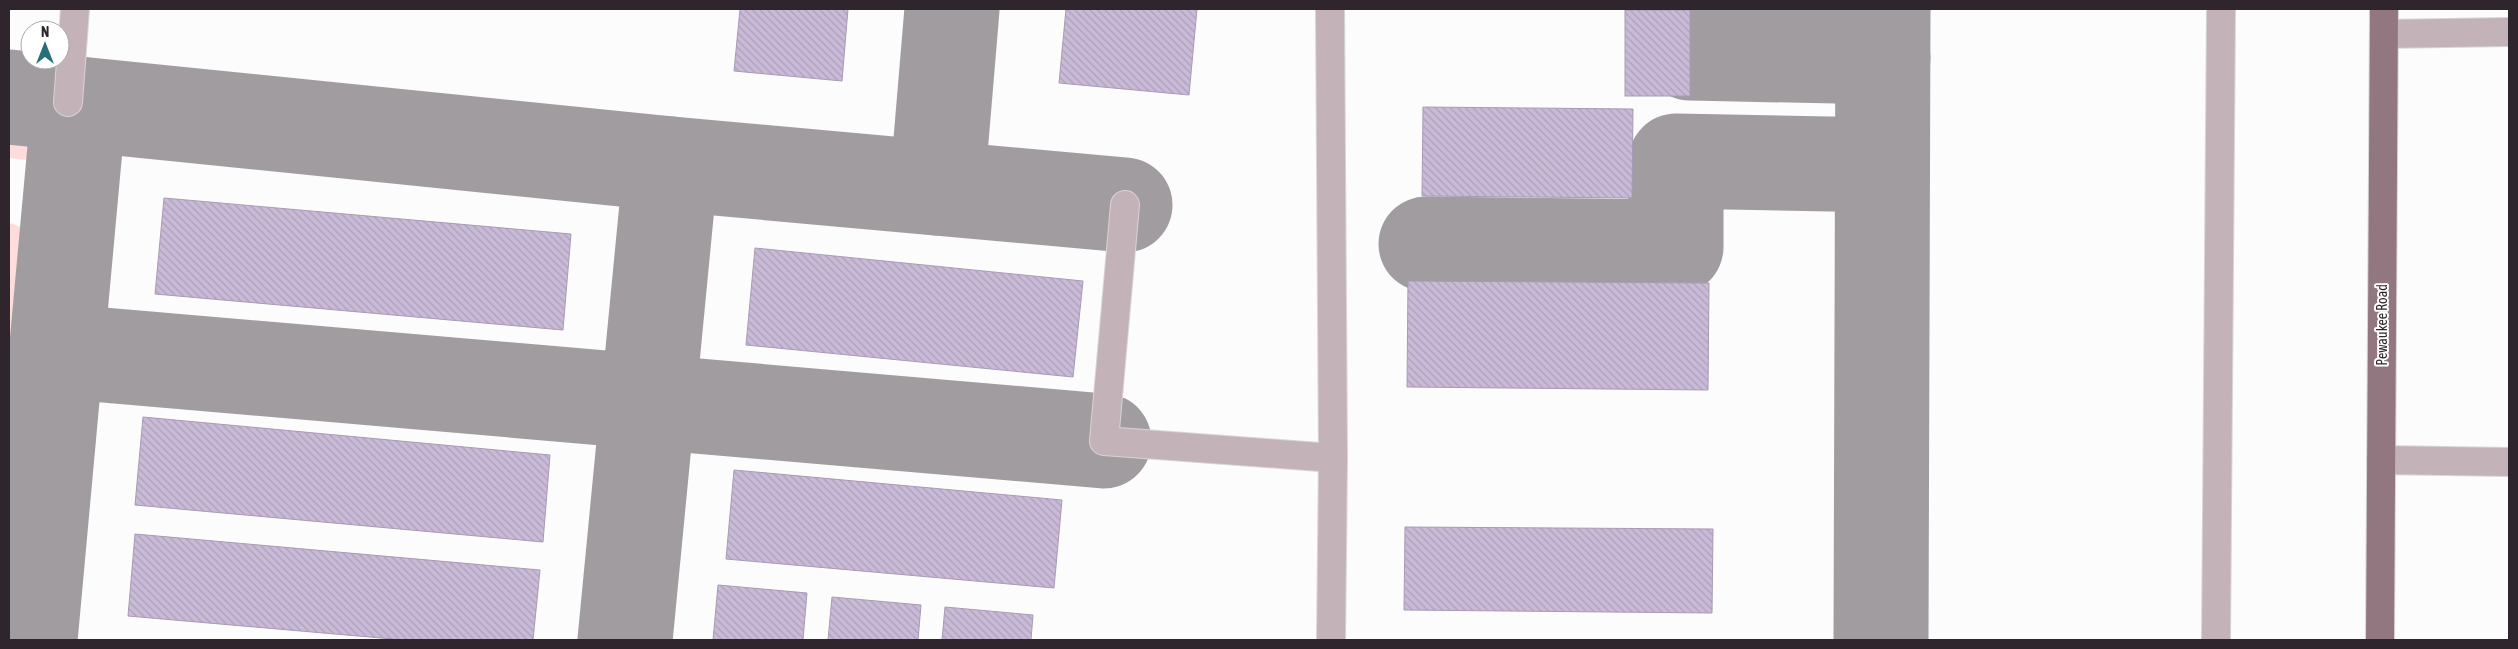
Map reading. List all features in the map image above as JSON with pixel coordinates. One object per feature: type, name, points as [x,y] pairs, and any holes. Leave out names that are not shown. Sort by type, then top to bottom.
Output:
[{"type":"main road","name":"Pewaukee Road","points":[[2380,640],[2384,22]]},
{"type":"lane","points":[[68,102],[75,9]]},
{"type":"lane","points":[[1330,9],[1333,458],[1331,640]]},
{"type":"lane","points":[[2216,640],[2221,9]]},
{"type":"lane","points":[[2384,22],[2509,32]]},
{"type":"lane","points":[[1125,205],[1104,441],[1333,458]]},
{"type":"lane","points":[[2381,460],[2509,462]]},
{"type":"shaded area","points":[[9,125],[27,127],[37,135],[36,149],[28,160],[9,158]]},
{"type":"shaded area","points":[[9,223],[22,228],[30,234],[38,246],[38,251],[33,312],[26,323],[9,337]]},
{"type":"shaded area","points":[[9,389],[14,393],[24,410],[17,496],[9,506]]},
{"type":"building","points":[[740,9],[848,9],[842,81],[734,71]]},
{"type":"building","points":[[1066,9],[1197,9],[1189,95],[1059,83]]},
{"type":"building","points":[[1625,10],[1690,10],[1690,96],[1625,96]]},
{"type":"building","points":[[1423,107],[1633,109],[1632,198],[1422,196]]},
{"type":"building","points":[[164,198],[571,234],[563,330],[155,294]]},
{"type":"building","points":[[755,248],[1083,281],[1073,377],[746,345]]},
{"type":"building","points":[[1408,281],[1709,283],[1708,390],[1407,387]]},
{"type":"building","points":[[143,417],[550,455],[543,542],[135,505]]},
{"type":"building","points":[[734,470],[1062,500],[1054,588],[726,559]]},
{"type":"building","points":[[1405,527],[1713,529],[1712,613],[1404,610]]},
{"type":"building","points":[[135,534],[540,570],[533,640],[404,640],[128,616]]},
{"type":"building","points":[[718,585],[807,593],[803,640],[713,640]]},
{"type":"building","points":[[832,597],[921,605],[918,640],[828,640]]},
{"type":"building","points":[[945,607],[1033,615],[1031,640],[942,640]]},
{"type":"taxiway","points":[[937,188],[952,9]]},
{"type":"taxiway","points":[[1881,640],[1883,9]]},
{"type":"taxiway","points":[[1690,53],[1883,57]]},
{"type":"taxiway","points":[[9,97],[671,164],[1125,205]]},
{"type":"taxiway","points":[[30,640],[79,104]]},
{"type":"taxiway","points":[[1426,244],[1676,247],[1676,161],[1882,165]]},
{"type":"taxiway","points":[[625,640],[671,164]]},
{"type":"taxiway","points":[[57,351],[1104,441]]}]
